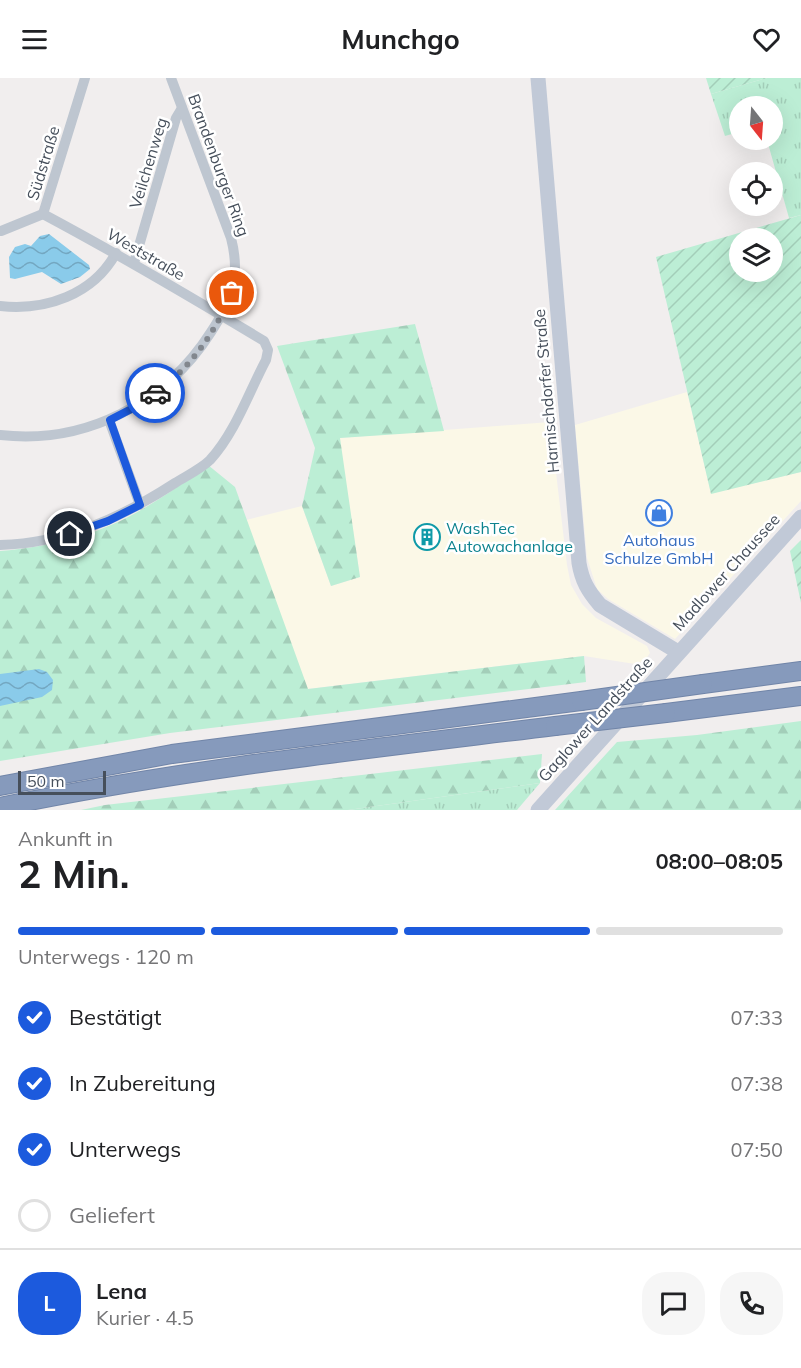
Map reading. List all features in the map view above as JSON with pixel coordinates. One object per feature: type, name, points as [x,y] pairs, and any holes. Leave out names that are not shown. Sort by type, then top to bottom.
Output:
[{"type":"highway","points":[[0,786],[172,754],[801,671]]},
{"type":"highway","points":[[0,807],[182,775],[366,749],[801,696]]},
{"type":"street","name":"Südstraße","points":[[0,232],[43,214],[85,78]]},
{"type":"street","name":"Brandenburger Ring","points":[[0,435],[52,434],[81,430],[110,420],[139,405],[169,383],[200,349],[222,316],[234,284],[236,257],[171,78]]},
{"type":"street","name":"Harnischdorfer Straße","points":[[538,78],[568,441],[582,580],[600,604],[678,652]]},
{"type":"street","name":"Veilchenweg","points":[[134,263],[176,118],[182,108]]},
{"type":"street","name":"Weststraße","points":[[43,214],[134,263],[264,341],[268,350],[266,360],[228,435],[209,461],[140,505]]},
{"type":"street","points":[[0,306],[27,308],[74,294],[105,271],[116,253]]},
{"type":"street","points":[[0,545],[27,544],[70,534],[108,521],[140,505],[110,420]]},
{"type":"street","name":"Madlower Chaussee","points":[[678,652],[801,517]]},
{"type":"street","name":"Gaglower Landstraße","points":[[538,810],[678,652]]},
{"type":"shaded area","points":[[687,392],[711,493],[801,472],[801,501],[675,639],[608,599],[597,589],[587,558],[575,425]]},
{"type":"shaded area","points":[[550,422],[571,585],[582,604],[596,618],[647,646],[650,653],[645,660],[635,664],[584,656],[307,689],[246,520],[302,506],[331,586],[360,577],[339,438]]},
{"type":"green space","points":[[706,78],[767,78],[711,94]]},
{"type":"green space","points":[[767,78],[801,78],[801,215],[789,218],[783,197],[783,162],[773,162],[770,150],[783,150],[783,96],[729,96],[729,135],[725,136],[711,94]]},
{"type":"green space","points":[[801,215],[801,472],[711,494],[656,257],[729,236],[729,282],[783,282],[783,228],[756,228]]},
{"type":"green space","points":[[415,324],[444,431],[340,438],[360,577],[331,586],[302,506],[315,448],[277,346]]},
{"type":"green space","points":[[208,465],[235,487],[308,689],[584,656],[586,682],[170,733],[0,761],[0,551],[76,538],[112,525],[154,502]]},
{"type":"green space","points":[[801,540],[801,603],[790,551]]},
{"type":"green space","points":[[801,721],[801,810],[555,810],[617,742],[697,735]]},
{"type":"green space","points":[[542,754],[540,783],[348,810],[81,810],[105,805]]},
{"type":"green space","points":[[540,783],[517,810],[348,810]]},
{"type":"water","points":[[49,234],[89,265],[90,269],[80,277],[61,284],[42,272],[15,279],[10,278],[9,257],[15,247],[25,244],[31,246],[40,236]]},
{"type":"water","points":[[39,669],[47,672],[53,680],[52,690],[42,697],[0,706],[0,674]]},
{"type":"way so far","points":[[155,393],[186,367],[200,349],[222,316],[232,293]]},
{"type":"place","name":"Autohaus Schulze GmbH","points":[[659,513]]},
{"type":"place","name":"WashTec Autowachanlage","points":[[427,537]]},
{"type":"route","points":[[70,534],[108,521],[140,505],[110,420],[139,405],[155,393]]}]
